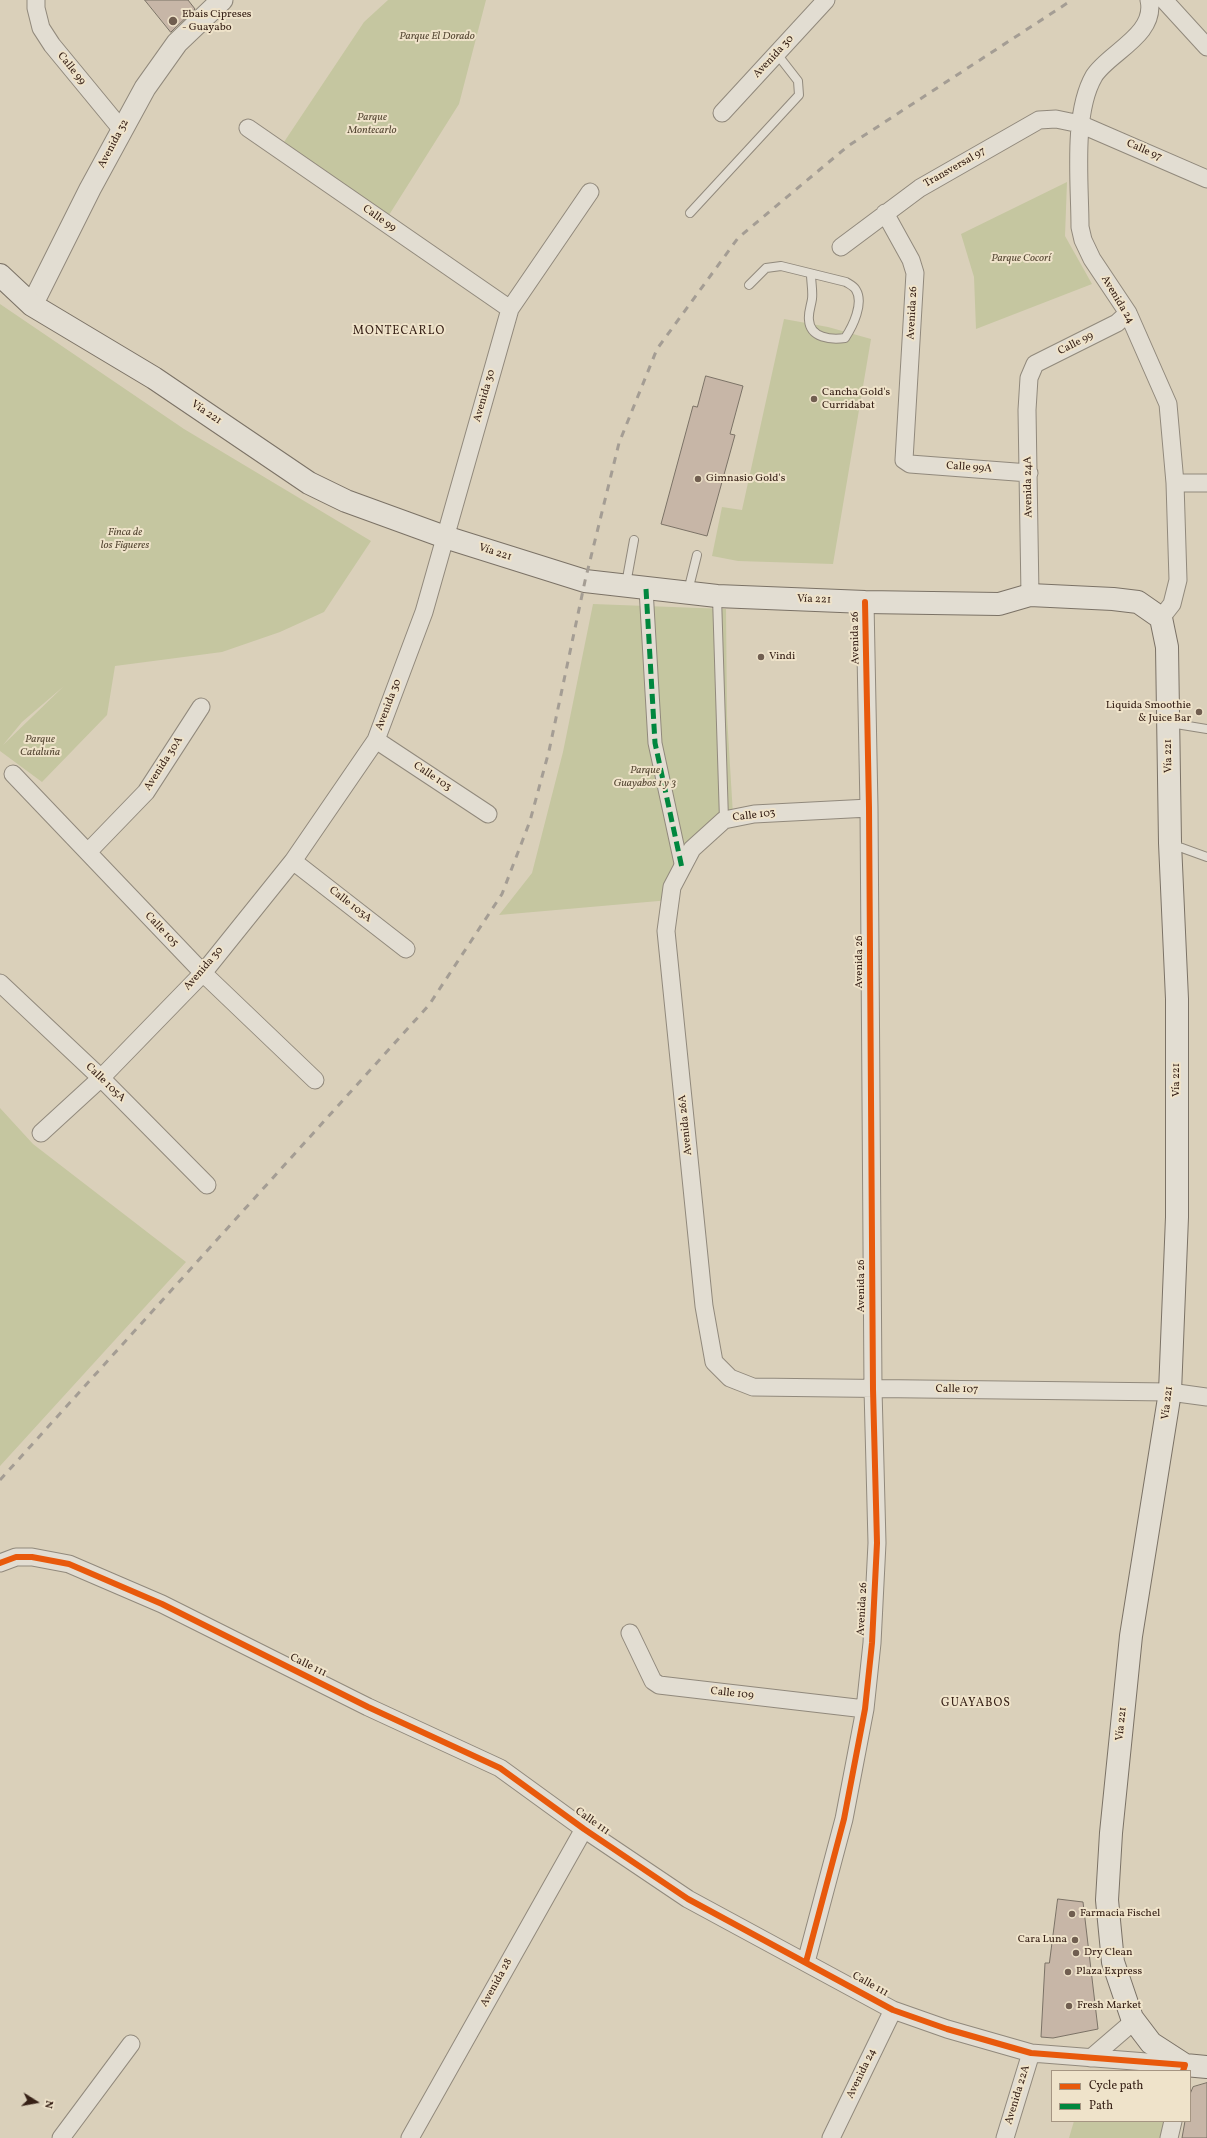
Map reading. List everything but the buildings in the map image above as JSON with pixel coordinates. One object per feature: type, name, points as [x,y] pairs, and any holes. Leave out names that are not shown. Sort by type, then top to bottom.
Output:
[{"type":"main road","name":"Vía 221","points":[[0,275],[32,305],[154,378],[308,483],[346,501],[445,537],[585,581],[688,594],[865,602],[999,604],[1030,595],[1113,599],[1138,602],[1161,618],[1167,647],[1170,843],[1177,999],[1177,1217],[1170,1392],[1131,1636],[1111,1833],[1107,1900],[1113,1962],[1134,2021],[1151,2043],[1184,2068],[1207,2067]]},
{"type":"street","name":"Calle 99","points":[[36,0],[36,8],[41,28],[52,45],[122,130]]},
{"type":"street","name":"Avenida 32","points":[[32,305],[122,130],[159,65],[177,43],[222,0]]},
{"type":"street","name":"Avenida 30","points":[[722,113],[826,0]]},
{"type":"street","name":"Avenida 24","points":[[1150,0],[1151,7],[1146,21],[1136,37],[1095,74],[1087,92],[1080,124],[1080,227],[1083,240],[1092,259],[1128,313],[1168,404],[1175,483],[1178,580],[1172,604],[1161,618]]},
{"type":"street","points":[[1164,0],[1207,47]]},
{"type":"street","name":"Transversal 97","points":[[841,247],[920,188],[1039,120],[1056,119],[1080,124]]},
{"type":"street","name":"Calle 97","points":[[1080,124],[1207,179]]},
{"type":"street","name":"Calle 99","points":[[248,128],[510,309]]},
{"type":"street","name":"Avenida 30","points":[[41,1133],[101,1078],[203,973],[293,861],[376,740],[424,612],[510,309],[590,192]]},
{"type":"street","name":"Avenida 26","points":[[885,213],[911,260],[915,273],[904,460],[910,464]]},
{"type":"street","name":"Calle 99","points":[[1029,378],[1035,364],[1117,323],[1128,313]]},
{"type":"street","name":"Avenida 24A","points":[[1029,378],[1028,473],[1030,595]]},
{"type":"street","name":"Calle 99A","points":[[910,464],[1028,473]]},
{"type":"street","points":[[1175,483],[1207,483]]},
{"type":"street","points":[[636,588],[655,743],[682,868]]},
{"type":"street","name":"Avenida 26","points":[[806,1962],[844,1819],[865,1709],[872,1643],[877,1543],[873,1389],[869,808],[865,602]]},
{"type":"street","name":"Avenida 30A","points":[[88,852],[146,792],[201,707]]},
{"type":"street","name":"Calle 103","points":[[376,740],[488,814]]},
{"type":"street","name":"Calle 105","points":[[13,774],[203,973],[315,1080]]},
{"type":"street","name":"Calle 103","points":[[672,887],[692,849],[724,820],[754,814],[869,808]]},
{"type":"street","name":"Calle 103A","points":[[293,861],[406,949]]},
{"type":"street","name":"Avenida 26A","points":[[672,887],[667,939],[704,1306],[714,1362]]},
{"type":"street","name":"Calle 105A","points":[[0,983],[101,1078],[207,1185]]},
{"type":"street","name":"Calle 107","points":[[714,1362],[730,1378],[753,1386],[873,1389],[1170,1392],[1207,1397]]},
{"type":"street","name":"Calle 111","points":[[0,1563],[16,1557],[32,1557],[69,1564],[162,1604],[368,1707],[500,1768],[584,1829],[688,1899],[894,2010],[947,2028],[1031,2053],[1184,2068]]},
{"type":"street","name":"Calle 109","points":[[630,1633],[653,1681],[660,1685],[865,1709]]},
{"type":"street","name":"Avenida 28","points":[[410,2138],[584,1829]]},
{"type":"street","name":"Avenida 24","points":[[831,2138],[894,2010]]},
{"type":"street","points":[[1091,2058],[1134,2021]]},
{"type":"street","points":[[61,2138],[131,2044]]},
{"type":"street","name":"Avenida 22A","points":[[1005,2138],[1031,2053]]},
{"type":"street","points":[[1169,2138],[1173,2122]]},
{"type":"lane","points":[[690,213],[800,95],[798,81],[777,54]]},
{"type":"lane","points":[[749,285],[766,268],[781,266],[811,274],[819,274],[846,282],[855,288],[858,295],[856,315],[845,338],[825,337],[814,334],[810,329],[808,319],[812,297],[811,274]]},
{"type":"lane","points":[[634,540],[636,588]]},
{"type":"lane","points":[[688,594],[697,555]]},
{"type":"lane","points":[[717,596],[724,820]]},
{"type":"lane","points":[[1169,723],[1207,729]]},
{"type":"lane","points":[[1170,843],[1207,857]]},
{"type":"green space","name":"Parque Montecarlo","points":[[388,0],[486,0],[459,104],[389,215],[284,142],[364,22]]},
{"type":"green space","name":"Parque Cocorí","points":[[1067,182],[1065,236],[1092,284],[976,329],[974,277],[961,234]]},
{"type":"green space","name":"Finca de los Figueres","points":[[0,304],[184,429],[371,541],[324,612],[280,632],[222,652],[115,666],[107,715],[42,782],[0,751]],"holes":[[[64,686],[3,745],[22,722]]]},
{"type":"green space","name":"Cancha Gold's Curridabat","points":[[784,319],[828,327],[871,339],[833,564],[738,561],[712,556],[722,507],[742,510]]},
{"type":"green space","name":"Parque Guayabos 1 y 3","points":[[593,604],[726,609],[727,716],[733,815],[698,844],[670,900],[499,915],[532,873],[563,752]]},
{"type":"green space","points":[[0,1108],[33,1144],[186,1262],[0,1466]]},
{"type":"green space","points":[[1074,2122],[1173,2122],[1169,2138],[1069,2138]]},
{"type":"railway","points":[[0,1480],[429,1005],[502,894],[530,821],[549,751],[585,581],[619,443],[657,349],[738,238],[848,146],[1072,0]]},
{"type":"marked path","points":[[646,589],[655,743],[682,868]]},
{"type":"cycle path","points":[[806,1962],[844,1819],[865,1709],[872,1643],[877,1543],[873,1389],[869,808],[865,602]]},
{"type":"cycle path","points":[[0,1563],[16,1557],[32,1557],[69,1564],[162,1604],[368,1707],[500,1768],[584,1829],[688,1899],[893,2010],[947,2029],[1031,2053],[1185,2065],[1183,2070]]},
{"type":"place","name":"Ebais Cipreses - Guayabo","points":[[173,21]]},
{"type":"place","name":"Cancha Gold's Curridabat","points":[[814,399]]},
{"type":"place","name":"Gimnasio Gold's","points":[[698,479]]},
{"type":"place","name":"Vindi","points":[[761,657]]},
{"type":"place","name":"Liquida Smoothie & Juice Bar","points":[[1199,712]]},
{"type":"place","name":"Farmacia Fischel","points":[[1072,1914]]},
{"type":"place","name":"Cara Luna","points":[[1075,1940]]},
{"type":"place","name":"Dry Clean","points":[[1076,1953]]},
{"type":"place","name":"Plaza Express","points":[[1068,1972]]},
{"type":"place","name":"Fresh Market","points":[[1069,2006]]},
{"type":"district","name":"MONTECARLO","points":[[399,332]]},
{"type":"district","name":"GUAYABOS","points":[[976,1704]]},
{"type":"park label","name":"Parque El Dorado","points":[[437,37]]},
{"type":"park label","name":"Parque Cataluña","points":[[40,746]]}]
